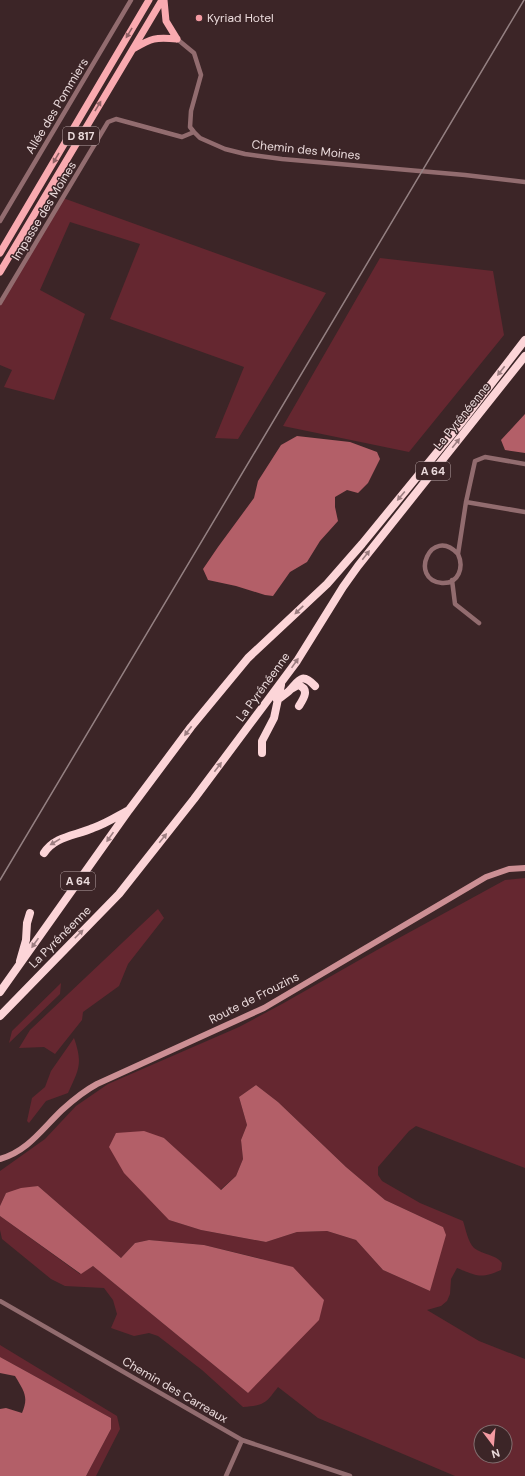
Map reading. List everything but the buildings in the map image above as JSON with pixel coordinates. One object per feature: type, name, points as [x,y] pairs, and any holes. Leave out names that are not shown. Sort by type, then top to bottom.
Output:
[{"type":"highway","name":"La Pyrénéenne","points":[[0,992],[129,810],[191,727],[248,658],[327,584],[362,544],[461,423],[525,340]]},
{"type":"highway","name":"La Pyrénéenne","points":[[0,1016],[119,894],[194,799],[297,661],[343,587],[358,566],[525,356]]},
{"type":"highway","points":[[262,752],[262,741],[296,681],[307,679],[315,686]]},
{"type":"highway","points":[[274,718],[281,682]]},
{"type":"highway","points":[[258,713],[293,687],[298,686],[302,687],[305,696],[300,706]]},
{"type":"highway","points":[[44,853],[52,843],[91,830],[129,810]]},
{"type":"highway","points":[[18,967],[26,940],[27,924],[30,913]]},
{"type":"main road","name":"D 817","points":[[0,253],[149,0]]},
{"type":"main road","name":"D 817","points":[[0,272],[163,0]]},
{"type":"main road","points":[[163,0],[166,21],[177,39]]},
{"type":"main road","points":[[132,50],[149,40],[160,37],[177,39]]},
{"type":"main road","name":"Route de Frouzins","points":[[0,1159],[28,1145],[63,1109],[97,1084],[264,1008],[486,877],[509,869],[525,868]]},
{"type":"street","name":"Allée des Pommiers","points":[[0,221],[131,0]]},
{"type":"street","points":[[177,39],[194,53],[201,75],[190,111],[190,126],[194,132]]},
{"type":"street","name":"Impasse des Moines","points":[[0,303],[108,122],[116,119],[182,137],[194,132]]},
{"type":"street","name":"Chemin des Moines","points":[[194,132],[200,138],[245,154],[282,159],[525,182]]},
{"type":"street","points":[[458,554],[466,502],[475,461],[485,457],[525,464]]},
{"type":"street","points":[[466,502],[525,512]]},
{"type":"street","points":[[437,547],[450,547],[458,554],[461,560],[460,570],[457,576],[452,580],[442,582],[432,579],[426,571],[425,560],[428,554],[437,547]]},
{"type":"street","points":[[452,580],[455,604],[479,623]]},
{"type":"street","name":"Chemin des Carreaux","points":[[0,1301],[242,1440],[350,1476]]},
{"type":"street","points":[[226,1476],[242,1440]]},
{"type":"shaded area","points":[[63,198],[326,293],[238,439],[215,438],[244,367],[110,319],[140,244],[70,222],[40,290],[85,314],[54,400],[4,387],[12,370],[0,365],[0,302]]},
{"type":"shaded area","points":[[380,258],[493,271],[504,335],[409,452],[283,426]]},
{"type":"shaded area","points":[[525,414],[525,453],[505,450],[501,440]]},
{"type":"shaded area","points":[[297,436],[350,442],[377,452],[380,459],[368,483],[358,493],[347,490],[335,497],[335,507],[338,521],[320,541],[307,562],[290,572],[273,596],[208,580],[203,569],[254,498],[258,481],[281,445]]},
{"type":"shaded area","points":[[525,878],[525,1168],[416,1126],[409,1131],[378,1167],[378,1175],[382,1181],[420,1203],[463,1221],[469,1239],[474,1248],[496,1258],[502,1263],[501,1270],[488,1275],[474,1275],[457,1268],[451,1279],[450,1294],[447,1301],[441,1306],[427,1310],[479,1341],[525,1359],[525,1476],[455,1476],[318,1418],[278,1387],[264,1403],[243,1407],[202,1370],[158,1336],[149,1333],[134,1336],[111,1328],[117,1314],[113,1300],[104,1288],[65,1286],[51,1279],[2,1239],[0,1230],[0,1216],[80,1274],[93,1266],[248,1393],[262,1259],[204,1245],[149,1240],[135,1243],[121,1258],[38,1186],[6,1193],[0,1206],[0,1171],[45,1139],[76,1106],[108,1084],[239,1027],[505,880]],"holes":[[[256,1085],[278,1102],[346,1167],[385,1200],[443,1227],[430,1291],[383,1270],[356,1240],[327,1231],[297,1232],[266,1242],[201,1230],[169,1220],[164,1138],[220,1190],[236,1176],[243,1159],[241,1140],[247,1125],[239,1097]]]},
{"type":"shaded area","points":[[158,909],[164,918],[128,964],[119,986],[83,1012],[82,1020],[55,1054],[44,1047],[19,1048],[30,1030]]},
{"type":"shaded area","points":[[61,983],[60,994],[9,1043],[12,1031]]},
{"type":"shaded area","points":[[74,1038],[79,1060],[75,1078],[68,1093],[46,1101],[29,1123],[27,1121],[32,1098],[45,1087],[51,1071]]},
{"type":"shaded area","points":[[256,1085],[278,1102],[346,1167],[385,1200],[443,1227],[446,1235],[430,1291],[383,1270],[356,1240],[327,1231],[297,1232],[266,1242],[201,1230],[169,1220],[124,1173],[109,1147],[116,1133],[144,1131],[164,1138],[221,1190],[236,1176],[243,1159],[241,1140],[247,1125],[239,1097]]},
{"type":"shaded area","points":[[38,1186],[121,1258],[135,1243],[149,1240],[204,1245],[293,1267],[324,1300],[319,1320],[248,1393],[93,1266],[81,1274],[0,1216],[0,1206],[6,1193],[21,1188]]},
{"type":"shaded area","points":[[0,1345],[117,1416],[120,1429],[96,1476],[86,1476],[111,1429],[111,1418],[0,1357]]},
{"type":"shaded area","points":[[0,1357],[111,1418],[111,1429],[86,1476],[0,1476],[0,1409],[6,1408],[22,1413],[25,1398],[23,1390],[15,1376],[0,1373]]},
{"type":"railway","points":[[0,880],[524,0]]},
{"type":"place","name":"Kyriad Hotel","points":[[199,18]]}]
